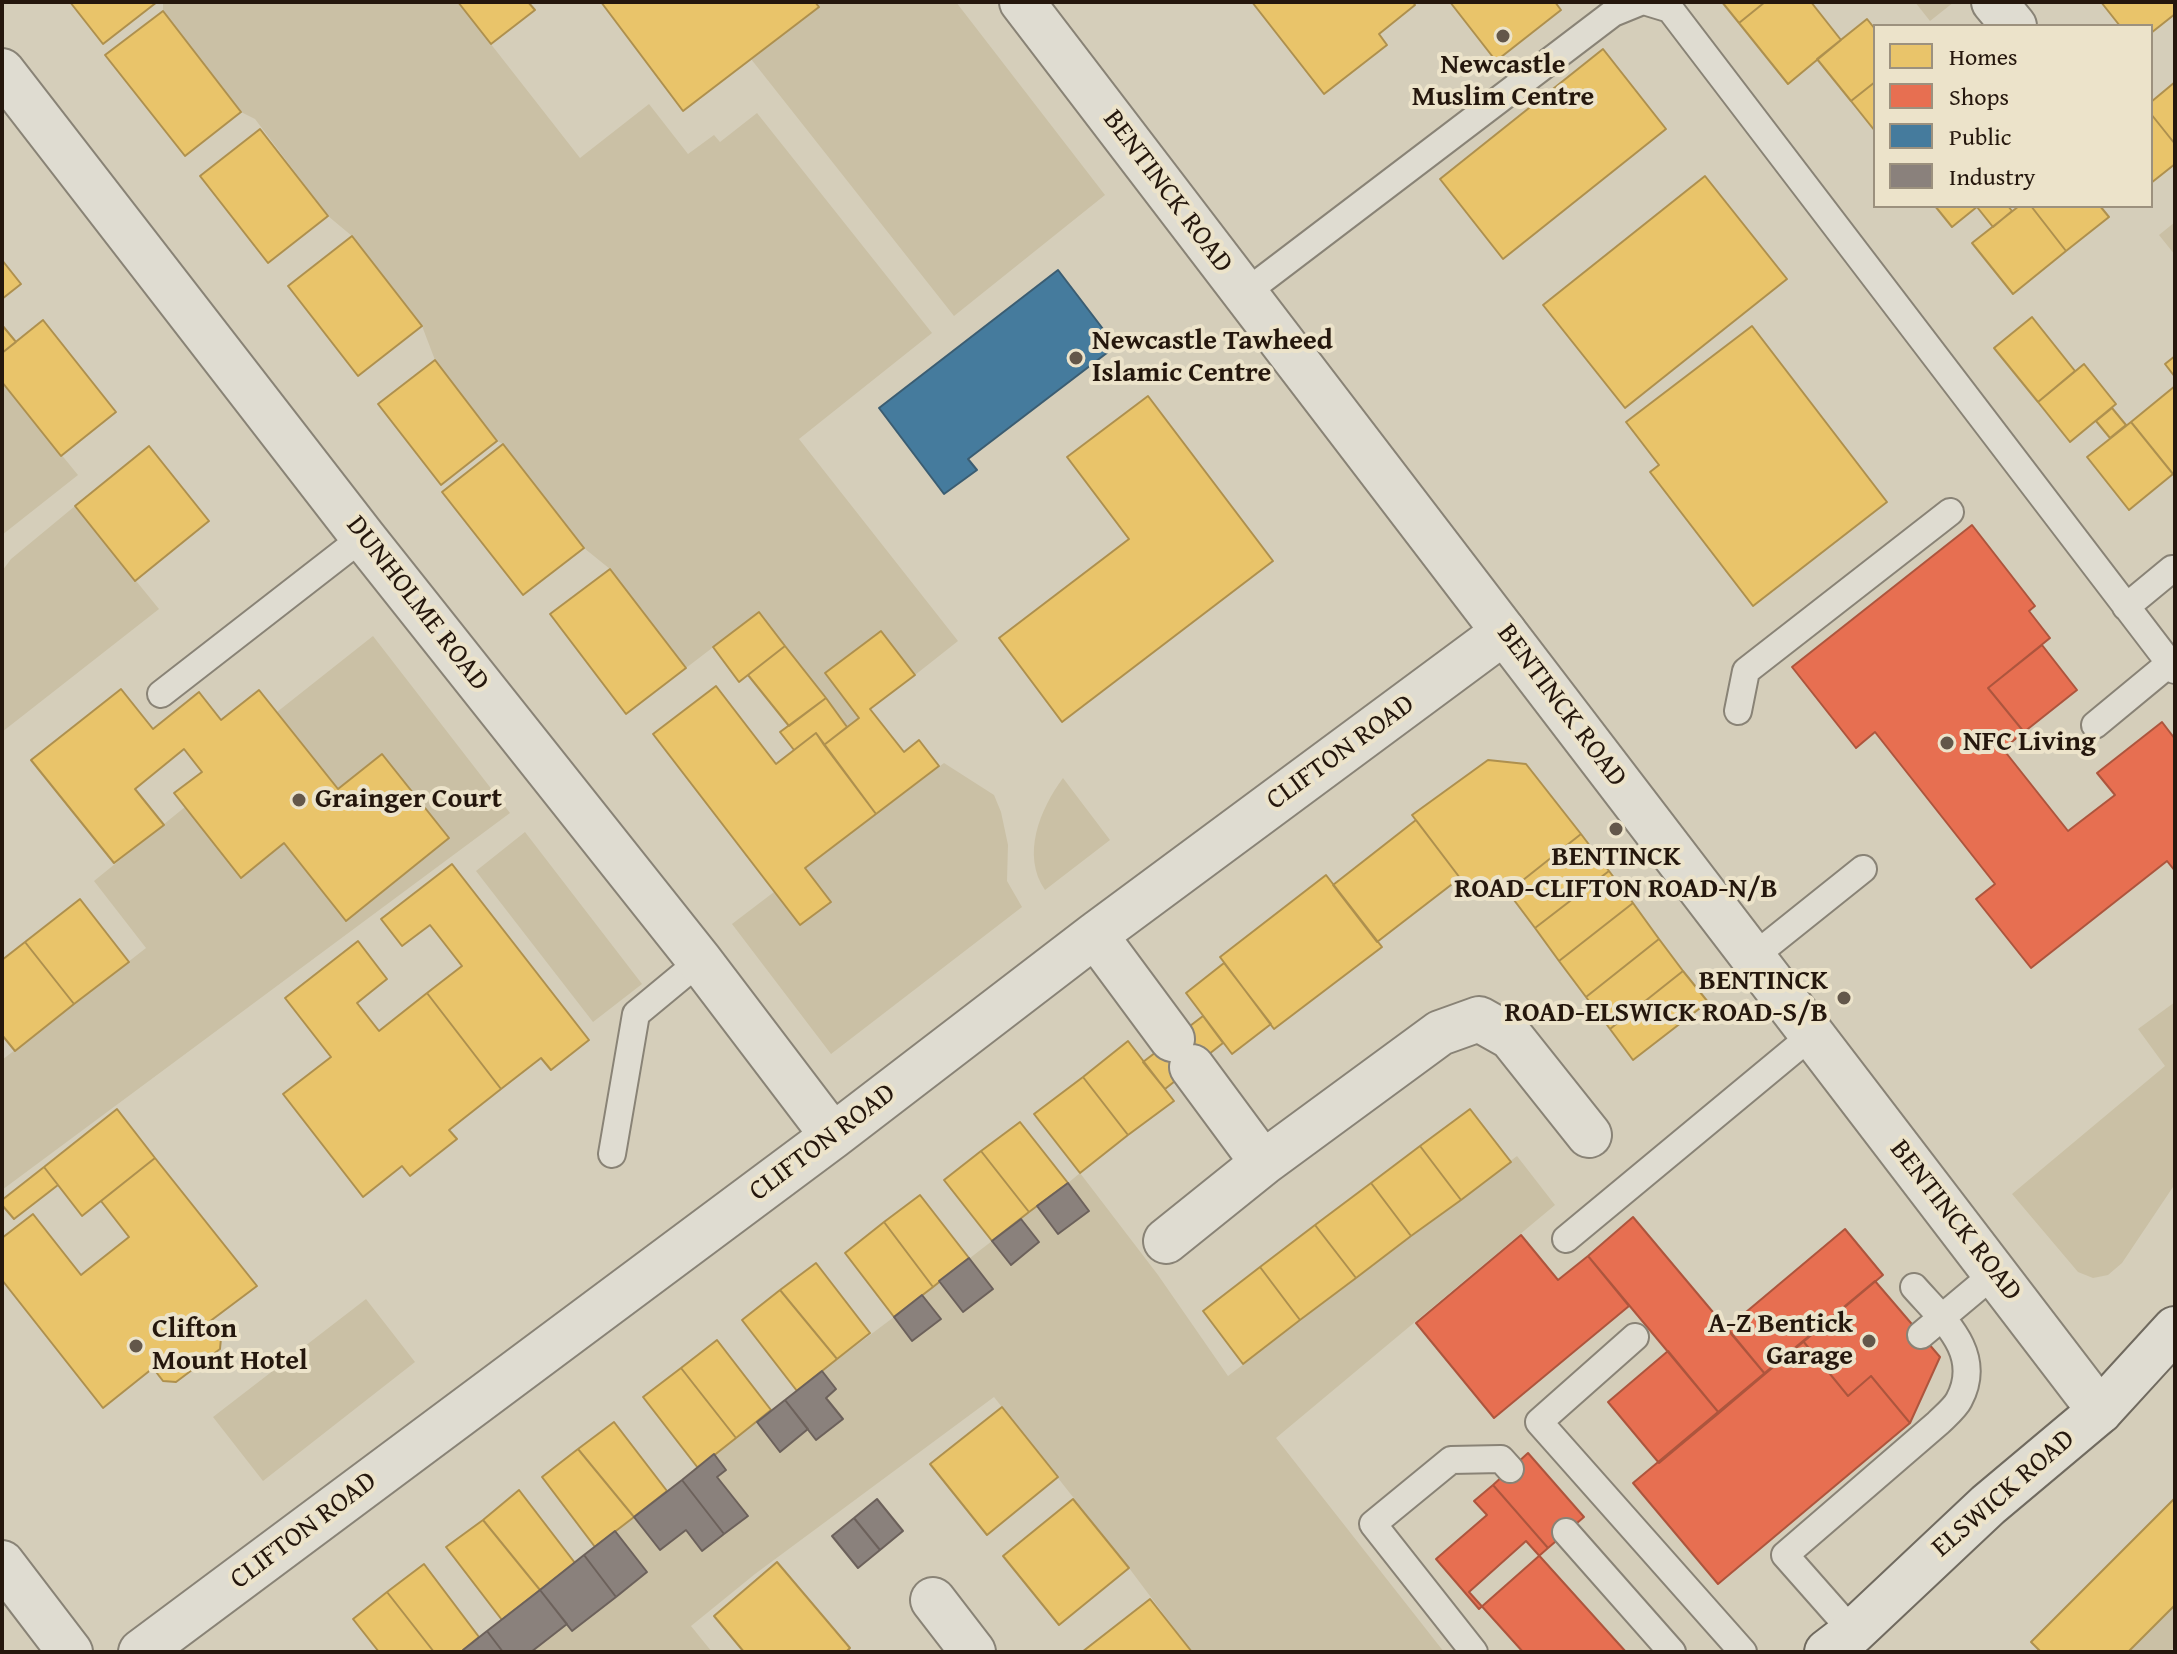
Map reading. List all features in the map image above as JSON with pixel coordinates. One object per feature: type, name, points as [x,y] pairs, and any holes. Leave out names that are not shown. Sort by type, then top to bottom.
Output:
[{"type":"street","name":"BENTINCK ROAD","points":[[1022,2],[2100,1411]]},
{"type":"street","points":[[1994,2],[2012,24]]},
{"type":"street","name":"DUNHOLME ROAD","points":[[2,71],[363,537],[700,961],[833,1136]]},
{"type":"street","name":"CLIFTON ROAD","points":[[141,1652],[833,1136],[1095,935],[1504,632]]},
{"type":"street","points":[[1095,935],[1263,1163]]},
{"type":"street","points":[[1166,1241],[1263,1163],[1440,1033],[1479,1019],[1511,1037],[1589,1135]]},
{"type":"street","name":"ELSWICK ROAD","points":[[1840,1642],[1988,1505],[2100,1411],[2175,1329]]},
{"type":"street","points":[[2,1563],[70,1652]]},
{"type":"street","points":[[933,1600],[973,1652]]},
{"type":"lane","points":[[1245,293],[1613,13],[1640,2]]},
{"type":"lane","points":[[1647,2],[1670,9],[2172,667],[2095,725]]},
{"type":"lane","points":[[1738,711],[1746,671],[1950,512]]},
{"type":"lane","points":[[161,694],[363,537]]},
{"type":"lane","points":[[2126,607],[2172,569]]},
{"type":"lane","points":[[1753,957],[1863,869]]},
{"type":"lane","points":[[612,1154],[636,1014],[700,961]]},
{"type":"lane","points":[[1566,1239],[1812,1035]]},
{"type":"lane","points":[[1931,1327],[1995,1273]]},
{"type":"lane","points":[[1840,1642],[1785,1555],[1959,1402],[1967,1378],[1966,1353],[1931,1327],[1914,1287]]},
{"type":"lane","points":[[1635,1337],[1539,1422],[1743,1652]]},
{"type":"lane","points":[[1474,1652],[1373,1524],[1451,1460],[1501,1459],[1510,1469]]},
{"type":"lane","points":[[1566,1532],[1672,1652]]},
{"type":"shaded area","points":[[163,2],[458,2],[580,158],[649,104],[688,154],[714,135],[720,142],[757,113],[932,333],[799,439],[958,641],[915,675],[881,631],[825,673],[859,718],[847,727],[759,612],[686,668],[610,569],[584,548],[503,444],[497,441],[435,360],[422,326],[352,236],[328,216],[255,119],[241,112],[163,11]]},
{"type":"shaded area","points":[[815,2],[956,2],[1105,195],[954,316],[751,59],[819,7]]},
{"type":"shaded area","points":[[1915,2],[1954,2],[1930,21]]},
{"type":"shaded area","points":[[2175,222],[2175,255],[2159,235]]},
{"type":"shaded area","points":[[2,382],[78,475],[2,535]]},
{"type":"shaded area","points":[[75,506],[159,609],[2,732],[2,571],[11,559]]},
{"type":"shaded area","points":[[373,636],[510,813],[2,1190],[2,1060],[146,948],[94,881],[185,807],[241,878],[284,843],[346,920],[448,838],[383,755],[338,789],[277,712]]},
{"type":"shaded area","points":[[944,763],[994,795],[1008,845],[1007,881],[1022,907],[831,1054],[732,924],[774,892],[800,925],[830,902],[805,868]]},
{"type":"shaded area","points":[[1063,778],[1110,840],[1045,890],[1034,862],[1036,832],[1047,804]]},
{"type":"shaded area","points":[[525,832],[642,984],[593,1022],[476,871]]},
{"type":"shaded area","points":[[2175,1002],[2175,1184],[2122,1263],[2108,1275],[2093,1278],[2078,1272],[2012,1194],[2165,1066],[2138,1029]]},
{"type":"shaded area","points":[[1517,1156],[1555,1205],[1276,1438],[1444,1652],[1192,1652],[994,1397],[755,1574],[691,1626],[712,1652],[531,1652],[567,1624],[572,1630],[647,1573],[615,1531],[634,1517],[660,1550],[686,1530],[702,1551],[748,1516],[717,1477],[726,1470],[714,1454],[757,1422],[780,1451],[808,1429],[817,1440],[842,1419],[826,1398],[836,1389],[822,1371],[894,1317],[913,1340],[941,1319],[922,1295],[992,1241],[1011,1265],[1039,1243],[1021,1219],[1037,1206],[1058,1234],[1088,1211],[1068,1183],[1080,1173],[1158,1275],[1228,1376]]},
{"type":"shaded area","points":[[366,1299],[415,1362],[263,1481],[213,1417]]},
{"type":"shaded area","points":[[2175,1605],[2175,1646],[2169,1652],[2128,1652]]},
{"type":"building: Homes","points":[[70,2],[157,2],[103,44]]},
{"type":"building: Homes","points":[[458,2],[528,2],[535,10],[491,44]]},
{"type":"building: Homes","points":[[601,2],[815,2],[819,7],[683,111]]},
{"type":"building: Homes","points":[[1252,2],[1413,2],[1415,5],[1379,34],[1387,45],[1324,94]]},
{"type":"building: Homes","name":"Newcastle Muslim Centre","points":[[1450,2],[1555,2],[1561,10],[1496,61]]},
{"type":"building: Homes","points":[[1722,2],[1765,2],[1739,23]]},
{"type":"building: Homes","points":[[1765,2],[1811,2],[1841,40],[1788,84],[1739,23]]},
{"type":"building: Homes","points":[[2101,2],[2175,2],[2175,14],[2153,31],[2153,24],[2118,24]]},
{"type":"building: Homes","points":[[163,11],[241,112],[185,156],[105,55]]},
{"type":"building: Homes","points":[[1867,19],[1873,26],[1873,84],[1851,101],[1817,59]]},
{"type":"building: Homes","points":[[1603,49],[1666,129],[1503,259],[1440,179]]},
{"type":"building: Homes","points":[[2175,82],[2175,144],[2153,116],[2153,100]]},
{"type":"building: Homes","points":[[1873,84],[1873,128],[1851,101]]},
{"type":"building: Homes","points":[[2153,116],[2175,144],[2175,164],[2153,181]]},
{"type":"building: Homes","points":[[260,129],[328,216],[268,263],[200,176]]},
{"type":"building: Homes","points":[[1705,176],[1787,279],[1625,408],[1543,305]]},
{"type":"building: Homes","points":[[1937,208],[1976,208],[1952,227]]},
{"type":"building: Homes","points":[[1978,208],[2010,208],[2012,211],[1993,227]]},
{"type":"building: Homes","points":[[2016,208],[2033,208],[2066,251],[2013,294],[1972,243]]},
{"type":"building: Homes","points":[[2033,208],[2102,208],[2109,217],[2066,251]]},
{"type":"building: Homes","points":[[352,236],[422,326],[358,376],[288,286]]},
{"type":"building: Homes","points":[[2,260],[21,284],[2,299]]},
{"type":"building: Homes","points":[[2032,317],[2075,371],[2038,402],[1994,348]]},
{"type":"building: Homes","points":[[43,320],[116,412],[61,456],[2,382],[2,353]]},
{"type":"building: Homes","points":[[2,325],[16,342],[2,353]]},
{"type":"building: Homes","points":[[1752,326],[1887,502],[1753,606],[1650,472],[1659,465],[1626,422]]},
{"type":"building: Homes","points":[[2175,356],[2175,377],[2165,364]]},
{"type":"building: Homes","points":[[435,360],[497,441],[441,485],[378,404]]},
{"type":"building: Homes","points":[[2084,364],[2116,404],[2070,442],[2038,402]]},
{"type":"building: Homes","points":[[2175,386],[2175,472],[2173,474],[2131,422]]},
{"type":"building: Homes","points":[[1148,396],[1273,561],[1062,722],[999,638],[1129,539],[1067,457]]},
{"type":"building: Homes","points":[[2112,408],[2126,425],[2110,438],[2096,421]]},
{"type":"building: Homes","points":[[2131,422],[2173,474],[2129,510],[2087,457]]},
{"type":"building: Homes","points":[[503,444],[584,548],[523,595],[442,492]]},
{"type":"building: Homes","points":[[149,446],[209,521],[135,581],[75,506]]},
{"type":"building: Homes","points":[[610,569],[686,668],[626,714],[550,614]]},
{"type":"building: Homes","points":[[759,612],[785,646],[739,682],[713,647]]},
{"type":"building: Homes","points":[[881,631],[915,675],[870,709],[904,752],[919,740],[939,766],[876,814],[824,745],[859,718],[825,673]]},
{"type":"building: Homes","points":[[785,646],[826,698],[789,726],[748,675]]},
{"type":"building: Homes","points":[[716,686],[776,764],[816,733],[876,814],[805,868],[831,902],[800,925],[653,734]]},
{"type":"building: Homes","name":"Grainger Court","points":[[121,689],[153,729],[199,692],[221,720],[259,690],[338,789],[382,754],[449,838],[346,921],[284,843],[241,878],[174,793],[202,772],[184,749],[135,789],[164,825],[114,863],[31,760]]},
{"type":"building: Homes","points":[[826,698],[847,727],[824,745],[816,733],[794,750],[780,732]]},
{"type":"building: Homes","points":[[1488,760],[1526,764],[1581,834],[1508,892],[1460,878],[1412,815]]},
{"type":"building: Homes","points":[[1416,820],[1460,878],[1377,942],[1333,885]]},
{"type":"building: Homes","points":[[1581,834],[1609,871],[1535,928],[1508,892]]},
{"type":"building: Homes","points":[[452,864],[589,1040],[551,1070],[541,1058],[501,1089],[427,993],[462,966],[430,925],[402,946],[381,919]]},
{"type":"building: Homes","points":[[1609,871],[1633,903],[1559,961],[1535,928]]},
{"type":"building: Homes","points":[[1326,875],[1382,947],[1274,1029],[1220,957]]},
{"type":"building: Homes","points":[[80,899],[129,962],[74,1004],[25,942]]},
{"type":"building: Homes","points":[[1633,903],[1659,939],[1586,997],[1559,961]]},
{"type":"building: Homes","points":[[1659,939],[1683,971],[1610,1029],[1586,997]]},
{"type":"building: Homes","points":[[358,941],[387,979],[357,1003],[379,1031],[427,993],[501,1089],[449,1130],[457,1139],[410,1176],[402,1166],[363,1197],[283,1094],[331,1057],[285,998]]},
{"type":"building: Homes","points":[[25,942],[74,1004],[15,1051],[2,1035],[2,960]]},
{"type":"building: Homes","points":[[1224,963],[1271,1024],[1232,1054],[1186,993]]},
{"type":"building: Homes","points":[[1683,971],[1708,1002],[1633,1060],[1610,1029]]},
{"type":"building: Homes","points":[[1203,1016],[1223,1043],[1165,1089],[1143,1062]]},
{"type":"building: Homes","points":[[1128,1041],[1174,1101],[1128,1135],[1083,1077]]},
{"type":"building: Homes","points":[[1083,1077],[1128,1135],[1080,1173],[1034,1114]]},
{"type":"building: Homes","points":[[117,1109],[155,1158],[82,1216],[44,1167]]},
{"type":"building: Homes","points":[[1470,1109],[1511,1162],[1461,1200],[1420,1146]]},
{"type":"building: Homes","points":[[1020,1122],[1068,1183],[1029,1212],[981,1151]]},
{"type":"building: Homes","points":[[1420,1146],[1461,1200],[1411,1236],[1371,1183]]},
{"type":"building: Homes","points":[[981,1151],[1029,1212],[992,1241],[944,1180]]},
{"type":"building: Homes","points":[[155,1158],[257,1286],[209,1322],[221,1338],[220,1349],[176,1382],[163,1381],[153,1368],[103,1408],[2,1280],[2,1238],[33,1214],[81,1275],[129,1237],[101,1201]]},
{"type":"building: Homes","points":[[44,1167],[58,1185],[14,1219],[2,1205],[2,1200]]},
{"type":"building: Homes","points":[[1371,1183],[1411,1236],[1356,1278],[1315,1225]]},
{"type":"building: Homes","points":[[920,1195],[969,1258],[933,1287],[884,1222]]},
{"type":"building: Homes","points":[[884,1222],[933,1287],[894,1317],[845,1253]]},
{"type":"building: Homes","points":[[1315,1225],[1356,1278],[1300,1320],[1260,1267]]},
{"type":"building: Homes","points":[[816,1263],[870,1333],[837,1359],[780,1290]]},
{"type":"building: Homes","points":[[1260,1267],[1300,1320],[1243,1364],[1203,1311]]},
{"type":"building: Homes","points":[[780,1290],[837,1359],[797,1391],[742,1320]]},
{"type":"building: Homes","points":[[717,1340],[771,1410],[736,1438],[681,1368]]},
{"type":"building: Homes","points":[[681,1368],[736,1438],[698,1468],[643,1397]]},
{"type":"building: Homes","points":[[1002,1407],[1058,1477],[987,1535],[930,1464]]},
{"type":"building: Homes","points":[[614,1422],[667,1491],[634,1517],[578,1449]]},
{"type":"building: Homes","points":[[578,1449],[634,1517],[595,1547],[542,1477]]},
{"type":"building: Homes","points":[[519,1490],[575,1563],[540,1590],[483,1520]]},
{"type":"building: Homes","points":[[2175,1498],[2175,1605],[2128,1652],[2041,1652],[2031,1642]]},
{"type":"building: Homes","points":[[1073,1499],[1129,1568],[1059,1625],[1003,1556]]},
{"type":"building: Homes","points":[[483,1520],[540,1590],[502,1620],[446,1547]]},
{"type":"building: Homes","points":[[777,1562],[850,1648],[846,1652],[744,1652],[714,1616]]},
{"type":"building: Homes","points":[[424,1564],[479,1637],[461,1652],[434,1652],[387,1592]]},
{"type":"building: Homes","points":[[387,1592],[434,1652],[379,1652],[353,1619]]},
{"type":"building: Homes","points":[[1150,1599],[1192,1652],[1082,1652]]},
{"type":"building: Shops","name":"NFC Living","points":[[1972,525],[2035,606],[2029,611],[2050,638],[1988,688],[2024,732],[2003,749],[2068,831],[2115,795],[2097,773],[2162,722],[2175,739],[2175,871],[2167,861],[2031,968],[1976,899],[1995,884],[1875,732],[1856,748],[1792,667]]},
{"type":"building: Shops","points":[[2042,645],[2077,690],[2024,732],[1988,688]]},
{"type":"building: Shops","points":[[1633,1217],[1765,1374],[1719,1413],[1588,1256]]},
{"type":"building: Shops","points":[[1845,1229],[1883,1275],[1765,1374],[1727,1328]]},
{"type":"building: Shops","points":[[1521,1235],[1558,1280],[1588,1256],[1629,1306],[1494,1418],[1416,1323]]},
{"type":"building: Shops","points":[[1875,1281],[1940,1357],[1910,1423],[1871,1376],[1848,1396],[1803,1341]]},
{"type":"building: Shops","points":[[1803,1341],[1848,1396],[1871,1376],[1910,1423],[1718,1584],[1633,1483]]},
{"type":"building: Shops","points":[[1668,1351],[1719,1413],[1659,1463],[1608,1402]]},
{"type":"building: Shops","points":[[1528,1453],[1584,1517],[1548,1548],[1493,1485]]},
{"type":"building: Shops","points":[[1493,1485],[1548,1548],[1479,1609],[1436,1559],[1487,1515],[1474,1501]]},
{"type":"building: Shops","points":[[1526,1541],[1626,1652],[1523,1652],[1469,1592]]},
{"type":"building: Public","points":[[1058,270],[1116,346],[968,459],[977,470],[944,494],[879,408]]},
{"type":"building: Industry","points":[[1068,1183],[1089,1211],[1058,1234],[1037,1206]]},
{"type":"building: Industry","points":[[1021,1219],[1039,1242],[1011,1265],[992,1241]]},
{"type":"building: Industry","points":[[969,1258],[993,1289],[963,1312],[939,1281]]},
{"type":"building: Industry","points":[[922,1295],[941,1319],[912,1341],[894,1317]]},
{"type":"building: Industry","points":[[822,1371],[836,1389],[826,1398],[843,1419],[816,1440],[785,1400]]},
{"type":"building: Industry","points":[[785,1400],[808,1429],[780,1452],[757,1422]]},
{"type":"building: Industry","points":[[714,1454],[726,1470],[717,1477],[748,1516],[724,1534],[682,1480]]},
{"type":"building: Industry","points":[[682,1480],[724,1534],[702,1551],[686,1530],[660,1550],[634,1517]]},
{"type":"building: Industry","points":[[877,1499],[903,1531],[880,1550],[854,1518]]},
{"type":"building: Industry","points":[[854,1518],[880,1550],[858,1568],[832,1536]]},
{"type":"building: Industry","points":[[615,1531],[647,1572],[616,1597],[584,1555]]},
{"type":"building: Industry","points":[[584,1555],[616,1597],[572,1631],[540,1590]]},
{"type":"building: Industry","points":[[540,1590],[567,1624],[531,1652],[503,1652],[487,1631]]},
{"type":"building: Industry","points":[[487,1631],[503,1652],[463,1650]]},
{"type":"place","name":"Newcastle Muslim Centre","points":[[1503,36]]},
{"type":"place","name":"Newcastle Tawheed Islamic Centre","points":[[1076,358]]},
{"type":"place","name":"NFC Living","points":[[1947,743]]},
{"type":"place","name":"Grainger Court","points":[[299,800]]},
{"type":"place","name":"BENTINCK ROAD-CLIFTON ROAD-N/B","points":[[1616,829]]},
{"type":"place","name":"BENTINCK ROAD-ELSWICK ROAD-S/B","points":[[1844,998]]},
{"type":"place","name":"A-Z Bentick Garage","points":[[1869,1341]]},
{"type":"place","name":"Clifton Mount Hotel","points":[[136,1346]]}]
